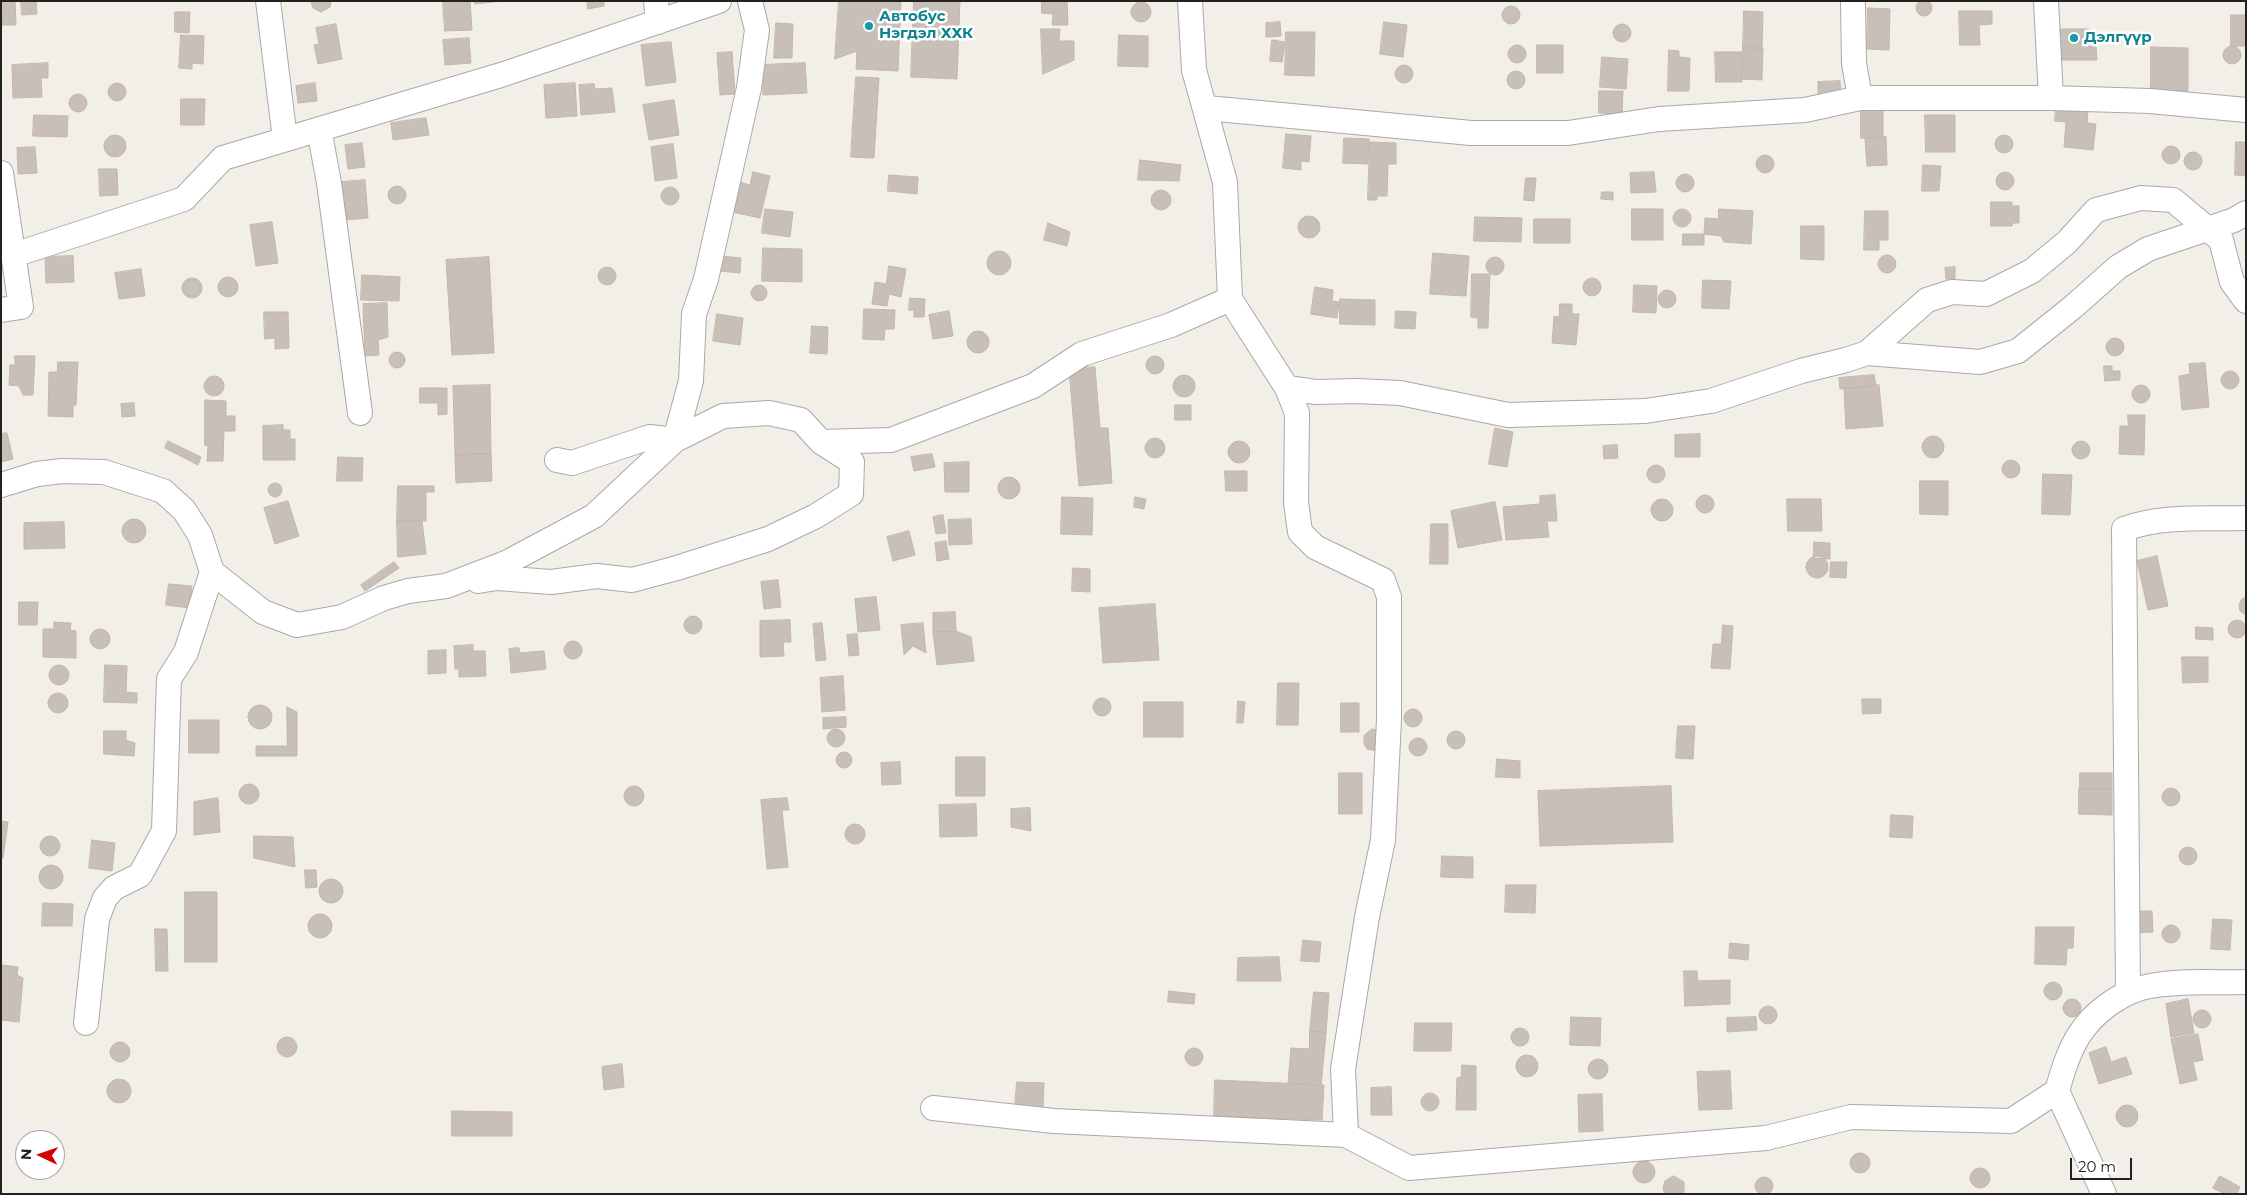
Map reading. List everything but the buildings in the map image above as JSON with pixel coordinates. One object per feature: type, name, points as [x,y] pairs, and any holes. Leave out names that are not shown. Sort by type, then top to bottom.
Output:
[{"type":"street","points":[[268,1],[285,139]]},
{"type":"street","points":[[14,255],[184,199],[222,158],[500,75],[657,11],[719,1]]},
{"type":"street","points":[[675,440],[691,381],[694,314],[706,279],[749,88],[756,30],[750,1]]},
{"type":"street","points":[[1190,1],[1194,70],[1207,108],[1225,182],[1230,299],[1287,388],[1297,413],[1296,502],[1300,532],[1315,547],[1383,580],[1389,597],[1389,720],[1383,840],[1367,917],[1343,1069],[1346,1135]]},
{"type":"street","points":[[2046,1],[2050,98]]},
{"type":"street","points":[[1853,4],[1854,63],[1860,98]]},
{"type":"street","points":[[1207,108],[1471,133],[1568,133],[1659,119],[1805,110],[1860,98],[2050,98],[2150,101],[2246,110]]},
{"type":"street","points":[[320,129],[360,413]]},
{"type":"street","points":[[1,173],[21,307],[1,310]]},
{"type":"street","points":[[1867,353],[1927,300],[1952,292],[1986,294],[2032,271],[2067,242],[2096,210],[2141,198],[2173,200],[2221,240],[2232,282],[2246,301]]},
{"type":"street","points":[[1287,388],[1316,392],[1400,393],[1508,416],[1645,411],[1711,401],[1801,371],[1867,353],[1980,362],[2018,351],[2073,307],[2118,267],[2148,249],[2246,213]]},
{"type":"street","points":[[821,442],[891,440],[1033,386],[1082,354],[1172,325],[1230,299]]},
{"type":"street","points":[[1,486],[36,474],[62,471],[104,472],[163,491],[184,510],[200,535],[212,572],[263,612],[297,625],[342,618],[384,598],[408,591],[446,586],[497,578],[552,582],[597,576],[632,580],[677,568],[768,538],[816,516],[851,494],[852,462],[821,442],[801,420],[769,413],[723,416],[675,440],[594,516],[506,563],[446,586]]},
{"type":"street","points":[[557,460],[572,463],[650,437],[675,440]]},
{"type":"street","points":[[2128,992],[2124,529],[2140,523],[2160,520],[2246,518]]},
{"type":"street","points":[[86,1023],[97,919],[105,898],[114,888],[140,875],[164,831],[169,679],[186,652],[212,572]]},
{"type":"street","points":[[933,1108],[1054,1121],[1346,1135],[1409,1168],[1766,1138],[1850,1117],[2011,1121],[2057,1091],[2065,1064],[2084,1028],[2128,992],[2151,986],[2172,984],[2246,982]]},
{"type":"street","points":[[2057,1091],[2104,1194]]},
{"type":"place","name":"Автобус Нэгдэл ХХК","points":[[869,26]]},
{"type":"place","name":"Дэлгүүр","points":[[2074,38]]}]
